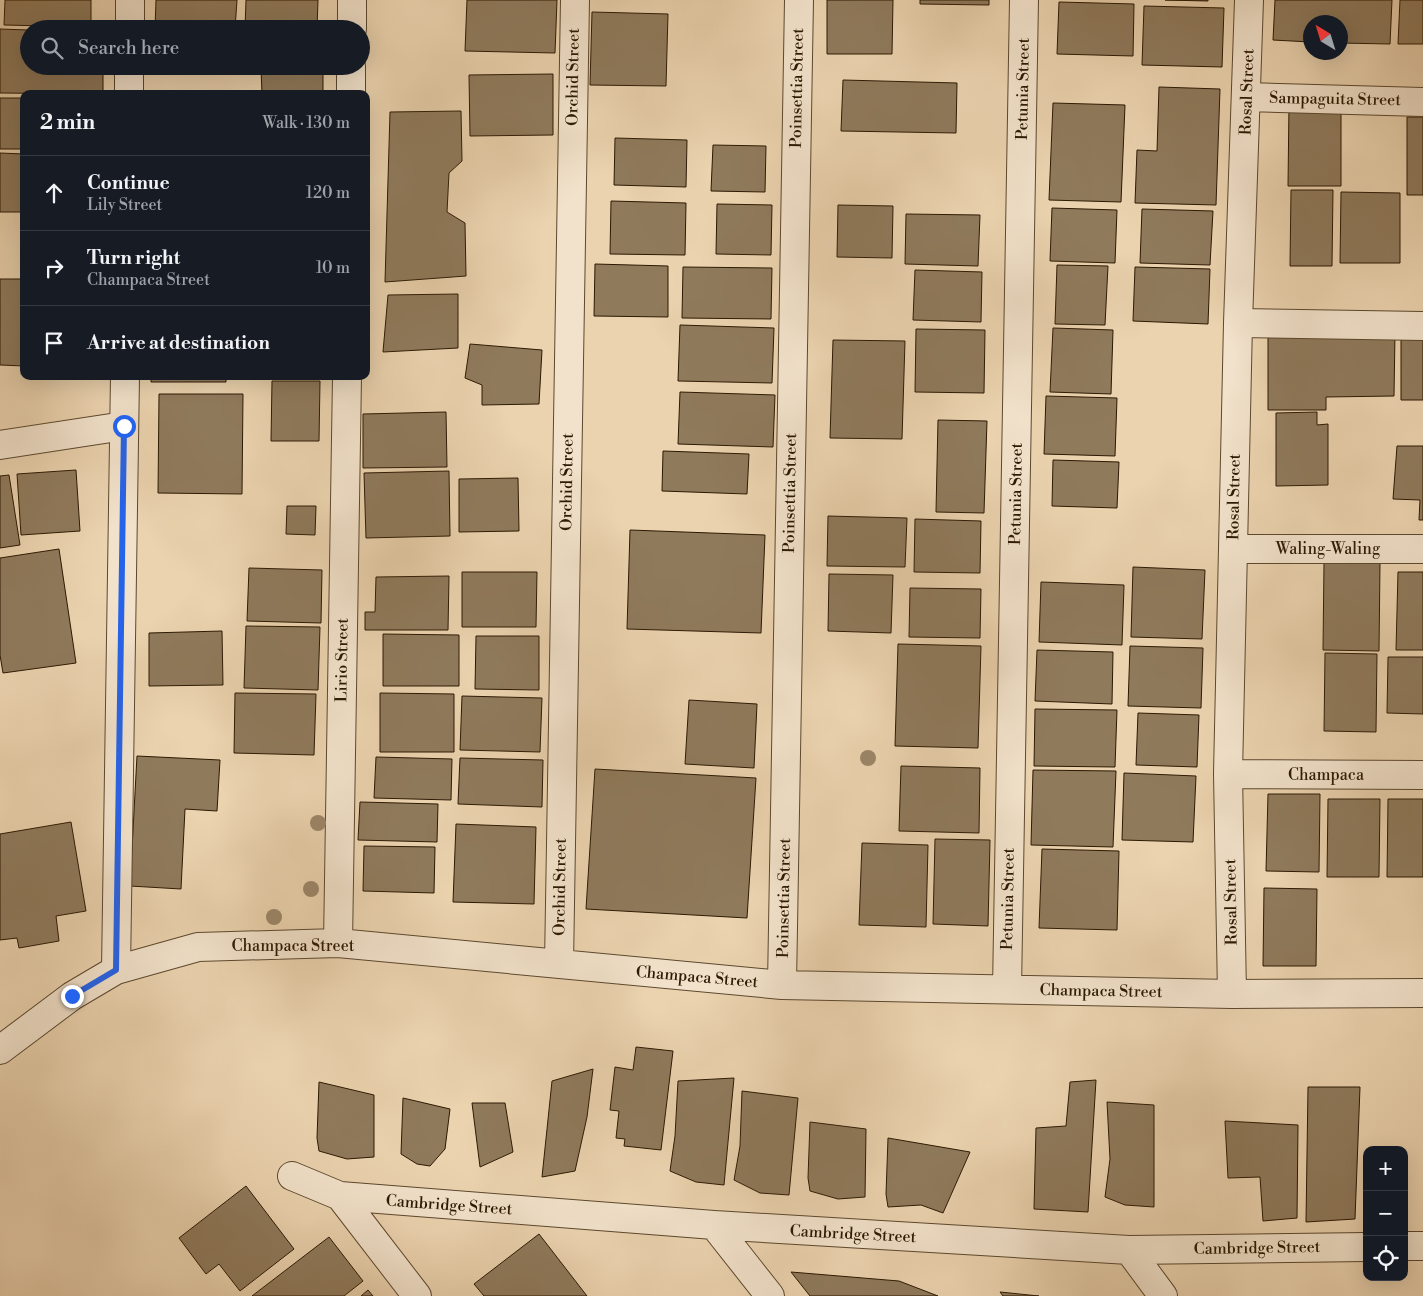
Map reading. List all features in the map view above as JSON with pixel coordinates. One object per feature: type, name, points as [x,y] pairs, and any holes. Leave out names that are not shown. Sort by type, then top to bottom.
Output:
[{"type":"street","points":[[130,0],[130,20]]},
{"type":"street","points":[[352,0],[352,20]]},
{"type":"street","name":"Orchid Street","points":[[559,964],[575,0]]},
{"type":"street","name":"Poinsettia Street","points":[[782,986],[799,0]]},
{"type":"street","name":"Petunia Street","points":[[1007,989],[1024,0]]},
{"type":"street","name":"Rosal Street","points":[[1232,994],[1228,774],[1238,323],[1249,0]]},
{"type":"street","points":[[129,75],[129,90]]},
{"type":"street","points":[[351,75],[351,90]]},
{"type":"street","name":"Sampaguita Street","points":[[1247,97],[1423,102]]},
{"type":"street","points":[[1238,323],[1423,326]]},
{"type":"street","points":[[116,970],[125,380]]},
{"type":"street","name":"Lirio Street","points":[[338,944],[347,380]]},
{"type":"street","points":[[0,445],[124,426]]},
{"type":"street","name":"Waling-Waling","points":[[1233,549],[1423,549]]},
{"type":"street","name":"Champaca","points":[[1228,774],[1423,775]]},
{"type":"street","name":"Champaca Street","points":[[0,1050],[72,996],[116,970],[198,947],[338,944],[782,986],[1232,994],[1423,993]]},
{"type":"street","name":"Cambridge Street","points":[[292,1176],[340,1196],[714,1225],[1129,1250],[1363,1247]]},
{"type":"street","name":"Cambridge Street","points":[[340,1196],[417,1296]]},
{"type":"street","points":[[714,1225],[770,1296]]},
{"type":"street","points":[[1408,1246],[1423,1246]]},
{"type":"street","points":[[1129,1250],[1164,1296]]},
{"type":"building","points":[[5,0],[91,0],[91,20],[20,20],[20,25],[4,25]]},
{"type":"building","points":[[156,0],[237,0],[236,20],[155,20]]},
{"type":"building","points":[[246,0],[318,0],[317,20],[245,20]]},
{"type":"building","points":[[467,0],[557,0],[555,53],[465,51]]},
{"type":"building","points":[[827,0],[893,0],[892,54],[827,54]]},
{"type":"building","points":[[920,0],[989,0],[989,5],[920,4]]},
{"type":"building","points":[[1165,0],[1208,0],[1208,1]]},
{"type":"building","points":[[1275,0],[1392,0],[1390,44],[1348,43],[1348,15],[1303,15],[1303,42],[1273,40]]},
{"type":"building","points":[[1400,0],[1423,0],[1423,44],[1398,44]]},
{"type":"building","points":[[1059,2],[1134,4],[1133,56],[1057,54]]},
{"type":"building","points":[[1144,6],[1224,8],[1222,67],[1142,65]]},
{"type":"building","points":[[592,12],[668,14],[666,86],[590,85]]},
{"type":"building","points":[[0,29],[20,30],[20,75],[103,75],[103,90],[20,90],[20,93],[0,93]]},
{"type":"building","points":[[553,74],[553,135],[470,136],[469,75]]},
{"type":"building","points":[[261,75],[323,75],[323,90],[262,90]]},
{"type":"building","points":[[843,80],[957,83],[956,133],[841,131]]},
{"type":"building","points":[[1159,87],[1220,89],[1216,205],[1135,203],[1137,150],[1157,151]]},
{"type":"building","points":[[0,98],[20,98],[20,149],[0,149]]},
{"type":"building","points":[[1053,103],[1125,105],[1121,202],[1049,200]]},
{"type":"building","points":[[1289,104],[1341,104],[1341,186],[1288,186]]},
{"type":"building","points":[[461,111],[462,161],[449,173],[447,212],[465,223],[466,276],[385,282],[390,112]]},
{"type":"building","points":[[1407,117],[1423,117],[1423,195],[1407,195]]},
{"type":"building","points":[[615,138],[687,140],[686,187],[614,185]]},
{"type":"building","points":[[713,145],[766,146],[765,192],[711,191]]},
{"type":"building","points":[[0,153],[20,154],[20,212],[0,212]]},
{"type":"building","points":[[1291,190],[1333,190],[1332,266],[1290,266]]},
{"type":"building","points":[[1341,192],[1400,193],[1400,263],[1340,263]]},
{"type":"building","points":[[611,201],[686,203],[685,255],[610,254]]},
{"type":"building","points":[[717,204],[772,205],[771,255],[716,254]]},
{"type":"building","points":[[838,205],[893,206],[892,258],[837,257]]},
{"type":"building","points":[[1052,208],[1117,210],[1115,263],[1050,261]]},
{"type":"building","points":[[1142,209],[1213,211],[1210,265],[1140,263]]},
{"type":"building","points":[[906,214],[980,215],[978,266],[905,264]]},
{"type":"building","points":[[595,264],[668,266],[668,317],[594,316]]},
{"type":"building","points":[[1057,265],[1108,266],[1105,325],[1055,324]]},
{"type":"building","points":[[683,267],[772,268],[771,319],[682,318]]},
{"type":"building","points":[[1135,267],[1210,269],[1208,324],[1133,321]]},
{"type":"building","points":[[915,270],[982,272],[981,322],[913,320]]},
{"type":"building","points":[[0,279],[20,279],[20,366],[0,365]]},
{"type":"building","points":[[458,294],[458,348],[383,352],[388,295]]},
{"type":"building","points":[[680,325],[774,328],[772,383],[678,381]]},
{"type":"building","points":[[1053,328],[1113,330],[1111,394],[1050,392]]},
{"type":"building","points":[[916,329],[985,330],[984,393],[915,392]]},
{"type":"building","points":[[1401,331],[1423,331],[1423,400],[1401,400]]},
{"type":"building","points":[[1395,332],[1394,396],[1326,397],[1326,410],[1268,410],[1268,333]]},
{"type":"building","points":[[833,340],[905,341],[902,439],[830,438]]},
{"type":"building","points":[[470,344],[542,350],[539,404],[482,405],[482,385],[465,378]]},
{"type":"building","points":[[151,380],[226,380],[226,382],[151,382]]},
{"type":"building","points":[[272,381],[320,381],[319,441],[271,441]]},
{"type":"building","points":[[680,392],[775,395],[773,447],[678,444]]},
{"type":"building","points":[[159,394],[243,394],[242,494],[158,493]]},
{"type":"building","points":[[1046,396],[1117,398],[1115,456],[1044,454]]},
{"type":"building","points":[[446,412],[447,467],[363,468],[363,414]]},
{"type":"building","points":[[1317,412],[1317,425],[1328,424],[1328,485],[1276,486],[1276,413]]},
{"type":"building","points":[[938,420],[987,421],[984,513],[936,512]]},
{"type":"building","points":[[1397,446],[1423,446],[1423,520],[1419,520],[1420,500],[1393,499]]},
{"type":"building","points":[[663,451],[749,454],[747,494],[662,491]]},
{"type":"building","points":[[1053,460],[1119,462],[1117,508],[1052,506]]},
{"type":"building","points":[[76,470],[80,531],[21,535],[17,474]]},
{"type":"building","points":[[449,471],[450,536],[366,538],[364,473]]},
{"type":"building","points":[[9,475],[20,545],[0,548],[0,476]]},
{"type":"building","points":[[518,478],[519,531],[459,532],[459,479]]},
{"type":"building","points":[[287,506],[316,506],[315,535],[286,534]]},
{"type":"building","points":[[828,516],[907,518],[905,567],[827,566]]},
{"type":"building","points":[[915,519],[981,521],[980,573],[914,572]]},
{"type":"building","points":[[630,530],[765,535],[761,633],[627,629]]},
{"type":"building","points":[[59,549],[76,663],[3,673],[0,655],[0,558]]},
{"type":"building","points":[[1324,563],[1380,563],[1379,651],[1323,650]]},
{"type":"building","points":[[1133,567],[1205,570],[1202,639],[1131,637]]},
{"type":"building","points":[[249,568],[322,570],[321,623],[247,621]]},
{"type":"building","points":[[462,572],[537,572],[536,627],[462,627]]},
{"type":"building","points":[[1398,572],[1423,572],[1423,650],[1396,650]]},
{"type":"building","points":[[829,574],[893,575],[891,633],[828,631]]},
{"type":"building","points":[[449,576],[448,630],[365,630],[365,612],[375,612],[376,577]]},
{"type":"building","points":[[1041,582],[1124,585],[1122,645],[1039,642]]},
{"type":"building","points":[[910,588],[981,589],[980,638],[909,637]]},
{"type":"building","points":[[246,626],[320,627],[318,690],[244,688]]},
{"type":"building","points":[[222,631],[223,685],[149,686],[149,633]]},
{"type":"building","points":[[383,634],[459,635],[459,686],[383,686]]},
{"type":"building","points":[[476,636],[539,636],[539,690],[475,689]]},
{"type":"building","points":[[898,644],[981,646],[978,748],[895,746]]},
{"type":"building","points":[[1130,646],[1203,648],[1201,708],[1128,706]]},
{"type":"building","points":[[1037,650],[1113,652],[1112,704],[1035,701]]},
{"type":"building","points":[[1325,653],[1377,654],[1376,732],[1324,731]]},
{"type":"building","points":[[1388,657],[1423,657],[1423,714],[1387,713]]},
{"type":"building","points":[[235,693],[316,694],[314,755],[234,753]]},
{"type":"building","points":[[380,693],[454,694],[454,752],[380,752]]},
{"type":"building","points":[[462,696],[542,698],[540,752],[460,750]]},
{"type":"building","points":[[689,700],[757,704],[754,768],[685,764]]},
{"type":"building","points":[[1035,709],[1117,710],[1115,767],[1034,766]]},
{"type":"building","points":[[1138,713],[1199,715],[1197,767],[1136,765]]},
{"type":"building","points":[[137,756],[220,760],[217,811],[185,809],[181,889],[130,886]]},
{"type":"building","points":[[376,757],[452,759],[451,800],[374,798]]},
{"type":"building","points":[[460,758],[543,760],[542,807],[458,804]]},
{"type":"building","points":[[901,766],[980,768],[979,833],[899,831]]},
{"type":"building","points":[[595,769],[756,778],[747,918],[586,909]]},
{"type":"building","points":[[1033,770],[1116,771],[1113,847],[1031,845]]},
{"type":"building","points":[[1124,773],[1196,776],[1193,842],[1122,840]]},
{"type":"building","points":[[1268,794],[1320,794],[1319,872],[1266,871]]},
{"type":"building","points":[[1328,799],[1380,799],[1379,877],[1327,877]]},
{"type":"building","points":[[1388,799],[1423,799],[1423,877],[1387,877]]},
{"type":"building","points":[[360,802],[438,804],[437,842],[358,840]]},
{"type":"building","points":[[71,822],[86,911],[56,916],[59,941],[19,948],[17,938],[0,940],[0,834]]},
{"type":"building","points":[[456,824],[536,827],[534,904],[453,902]]},
{"type":"building","points":[[935,839],[990,840],[988,926],[933,924]]},
{"type":"building","points":[[862,843],[928,845],[926,927],[859,925]]},
{"type":"building","points":[[364,846],[435,847],[434,893],[363,891]]},
{"type":"building","points":[[1042,849],[1119,851],[1117,930],[1039,928]]},
{"type":"building","points":[[1264,888],[1317,889],[1316,966],[1263,966]]},
{"type":"building","points":[[636,1047],[673,1051],[661,1150],[624,1146],[625,1139],[616,1138],[619,1111],[610,1110],[615,1067],[633,1070]]},
{"type":"building","points":[[593,1069],[587,1117],[575,1171],[542,1177],[552,1081]]},
{"type":"building","points":[[734,1078],[724,1185],[696,1182],[670,1171],[675,1136],[678,1081]]},
{"type":"building","points":[[1096,1080],[1088,1212],[1034,1209],[1036,1128],[1066,1126],[1070,1082]]},
{"type":"building","points":[[319,1082],[374,1095],[374,1157],[347,1159],[319,1151],[317,1138]]},
{"type":"building","points":[[1308,1087],[1360,1087],[1355,1219],[1306,1222]]},
{"type":"building","points":[[742,1091],[798,1098],[789,1195],[760,1193],[734,1180],[740,1146]]},
{"type":"building","points":[[403,1098],[450,1109],[445,1149],[430,1166],[417,1164],[401,1154]]},
{"type":"building","points":[[1107,1102],[1154,1105],[1154,1207],[1125,1205],[1105,1197],[1110,1159]]},
{"type":"building","points":[[472,1103],[505,1103],[513,1152],[480,1167]]},
{"type":"building","points":[[1225,1121],[1298,1125],[1297,1218],[1263,1221],[1260,1177],[1228,1178]]},
{"type":"building","points":[[810,1122],[866,1129],[865,1197],[838,1199],[810,1191],[808,1178]]},
{"type":"building","points":[[888,1138],[970,1152],[943,1213],[921,1205],[888,1207],[886,1194]]},
{"type":"building","points":[[246,1186],[294,1249],[240,1291],[219,1264],[206,1274],[179,1238]]},
{"type":"building","points":[[539,1234],[587,1296],[484,1296],[474,1284]]},
{"type":"building","points":[[329,1237],[363,1281],[344,1296],[252,1296]]},
{"type":"building","points":[[791,1272],[899,1281],[938,1296],[810,1296]]},
{"type":"building","points":[[368,1290],[373,1296],[361,1296]]},
{"type":"building","points":[[1000,1292],[1039,1296],[1003,1296]]},
{"type":"route","points":[[72,996],[116,970],[124,426]]}]
